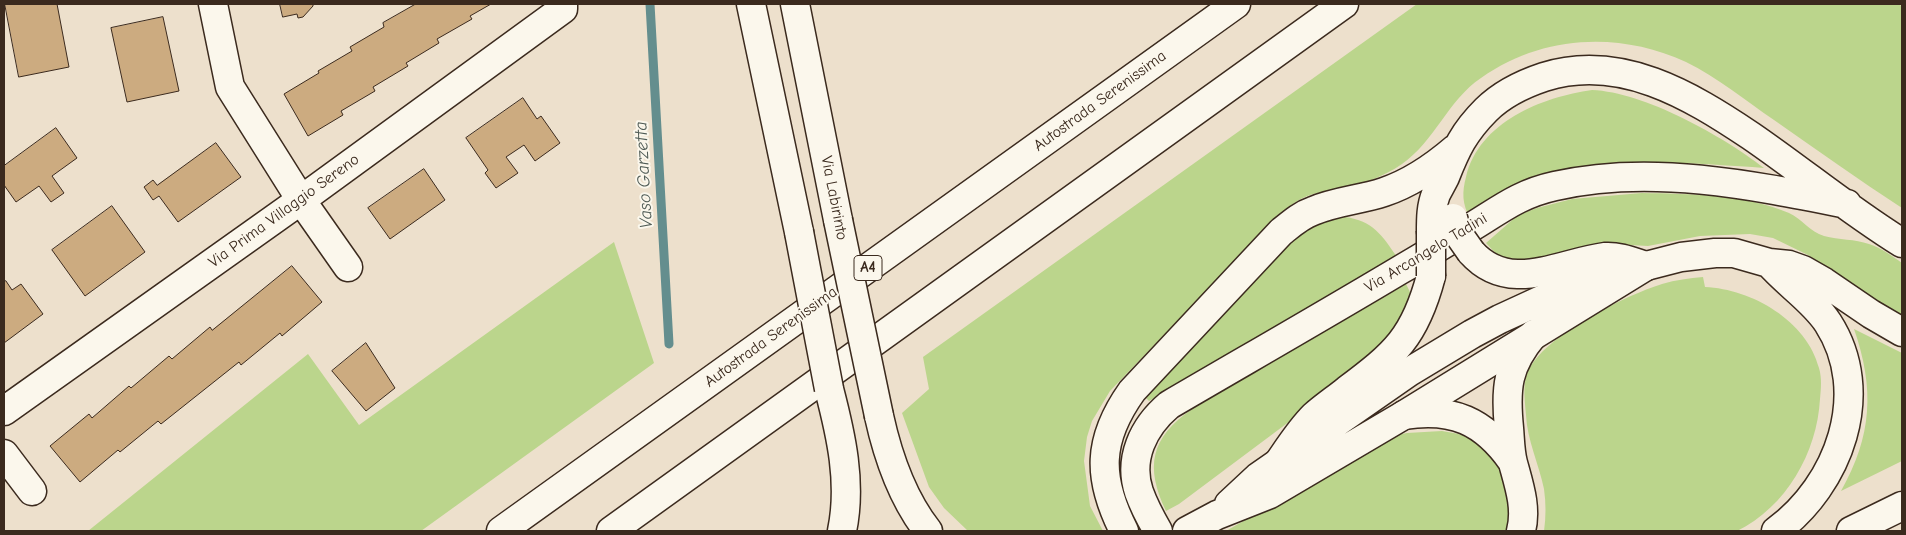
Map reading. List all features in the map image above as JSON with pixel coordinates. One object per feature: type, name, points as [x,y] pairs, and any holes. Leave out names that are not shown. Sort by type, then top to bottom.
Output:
[{"type":"main road","points":[[213,4],[230,87],[301,200],[348,267]]},
{"type":"main road","points":[[751,4],[799,232],[829,389],[840,433],[846,478],[846,504],[842,531]]},
{"type":"main road","name":"Via Labirinto","points":[[795,4],[885,443],[894,470],[906,495],[928,531]]},
{"type":"main road","name":"Autostrada Serenissima","points":[[501,531],[1236,4]]},
{"type":"main road","points":[[611,531],[1344,4]]},
{"type":"main road","name":"Via Prima Villaggio Sereno","points":[[4,411],[301,200],[563,6]]},
{"type":"main road","name":"Via Arcangelo Tadini","points":[[1124,531],[1108,496],[1104,459],[1112,423],[1132,391],[1281,232],[1295,220],[1311,211],[1362,198],[1403,184],[1440,162],[1456,148],[1476,120],[1489,107],[1532,80],[1566,71],[1592,70],[1618,72],[1655,81],[1704,105],[1786,160],[1902,243]]},
{"type":"main road","name":"Via Arcangelo Tadini","points":[[1442,225],[1452,204],[1444,179],[1456,148]]},
{"type":"main road","name":"Via Arcangelo Tadini","points":[[1158,531],[1139,492],[1136,476],[1136,459],[1140,444],[1146,429],[1156,416],[1169,405],[1524,195],[1554,186],[1586,180],[1644,178],[1715,181],[1847,204]]},
{"type":"main road","points":[[1277,464],[1302,427],[1378,367],[1408,336],[1418,316],[1431,276],[1442,225],[1457,232],[1471,252],[1487,266],[1502,272],[1517,275],[1532,274],[1606,257],[1624,259],[1646,266]]},
{"type":"main road","points":[[1217,515],[1258,477],[1409,372],[1493,322],[1587,279],[1681,257],[1734,253],[1770,263],[1789,265],[1803,270],[1870,314],[1902,332]]},
{"type":"main road","points":[[1770,263],[1782,277],[1814,306],[1827,322],[1837,339],[1844,359],[1849,399],[1842,439],[1827,476],[1803,508],[1790,522],[1776,531]]},
{"type":"main road","points":[[1190,530],[1217,515],[1270,494],[1646,266]]},
{"type":"main road","points":[[1522,531],[1523,504],[1519,482],[1512,461],[1506,400],[1513,364],[1522,348],[1534,334]]},
{"type":"main road","points":[[1404,414],[1440,412],[1474,423],[1489,433],[1502,446],[1512,461]]},
{"type":"main road","points":[[4,454],[32,491]]},
{"type":"main road","points":[[1850,531],[1902,506]]},
{"type":"green space","points":[[1417,4],[1900,4],[1902,9],[1902,208],[1720,82],[1686,62],[1634,45],[1608,42],[1581,42],[1529,53],[1505,64],[1469,87],[1459,97],[1424,144],[1402,164],[1380,177],[1364,183],[1306,197],[1281,213],[1110,391],[1092,421],[1087,437],[1084,461],[1090,506],[1103,531],[968,531],[944,508],[929,487],[902,413],[929,389],[923,357]]},
{"type":"green space","points":[[1592,90],[1613,93],[1658,107],[1705,130],[1764,168],[1701,164],[1627,163],[1556,171],[1525,180],[1499,193],[1470,218],[1464,203],[1465,182],[1473,158],[1484,141],[1498,127],[1515,115],[1534,106],[1573,93]]},
{"type":"green space","points":[[1642,193],[1717,196],[1754,202],[1789,213],[1814,232],[1824,236],[1858,241],[1887,252],[1902,263],[1902,318],[1808,255],[1773,238],[1750,234],[1700,236],[1648,246],[1613,244],[1546,258],[1514,262],[1499,257],[1486,243],[1518,215],[1537,208],[1572,199]]},
{"type":"green space","points":[[1345,217],[1363,222],[1376,230],[1397,257],[1149,401],[1145,397],[1293,240],[1317,224],[1330,219]]},
{"type":"green space","points":[[614,242],[654,363],[421,531],[88,531],[308,354],[359,425]]},
{"type":"green space","points":[[1703,277],[1705,287],[1741,294],[1759,301],[1775,311],[1790,322],[1813,351],[1821,380],[1818,419],[1813,439],[1796,476],[1770,508],[1755,521],[1737,531],[1544,531],[1546,510],[1544,489],[1529,434],[1525,401],[1526,377],[1533,363],[1546,348],[1564,334],[1606,308],[1662,284],[1682,279]]},
{"type":"green space","points":[[1406,284],[1410,292],[1411,301],[1403,322],[1349,377],[1179,504],[1166,511],[1155,481],[1155,454],[1167,431],[1178,420],[1192,409]]},
{"type":"green space","points":[[1854,329],[1902,353],[1902,461],[1841,491],[1859,451],[1867,412],[1865,372]]},
{"type":"green space","points":[[1442,431],[1459,434],[1476,441],[1494,459],[1505,481],[1509,506],[1507,531],[1226,531],[1392,436]]},
{"type":"building","points":[[5,4],[57,4],[69,67],[19,77]]},
{"type":"building","points":[[280,4],[313,4],[313,6],[303,17],[298,18],[297,14],[283,17]]},
{"type":"building","points":[[416,4],[491,4],[470,16],[472,19],[437,39],[439,43],[406,63],[408,66],[373,87],[375,91],[341,111],[343,115],[308,136],[284,94],[352,51],[350,47],[384,27],[383,23]]},
{"type":"building","points":[[163,17],[179,91],[127,102],[111,28]]},
{"type":"building","points":[[523,98],[537,119],[541,116],[560,143],[535,161],[524,145],[506,157],[518,173],[496,188],[485,173],[488,170],[466,138]]},
{"type":"building","points":[[56,128],[77,158],[52,176],[64,193],[51,202],[39,186],[16,202],[4,185],[4,166]]},
{"type":"building","points":[[216,143],[241,177],[178,222],[159,196],[153,200],[144,187],[153,180],[157,185]]},
{"type":"building","points":[[424,169],[445,200],[390,239],[368,208]]},
{"type":"building","points":[[112,206],[145,252],[85,296],[52,250]]},
{"type":"building","points":[[292,266],[322,302],[282,336],[280,333],[241,365],[239,362],[161,424],[158,421],[120,452],[118,450],[80,482],[50,446],[89,414],[92,418],[129,386],[131,388],[169,356],[172,359],[210,327],[212,330]]},
{"type":"building","points":[[6,281],[12,290],[21,284],[43,314],[4,343],[4,282]]},
{"type":"building","points":[[366,343],[395,388],[366,411],[332,371]]},
{"type":"waterway","name":"Vaso Garzetta","points":[[650,4],[669,344]]}]
